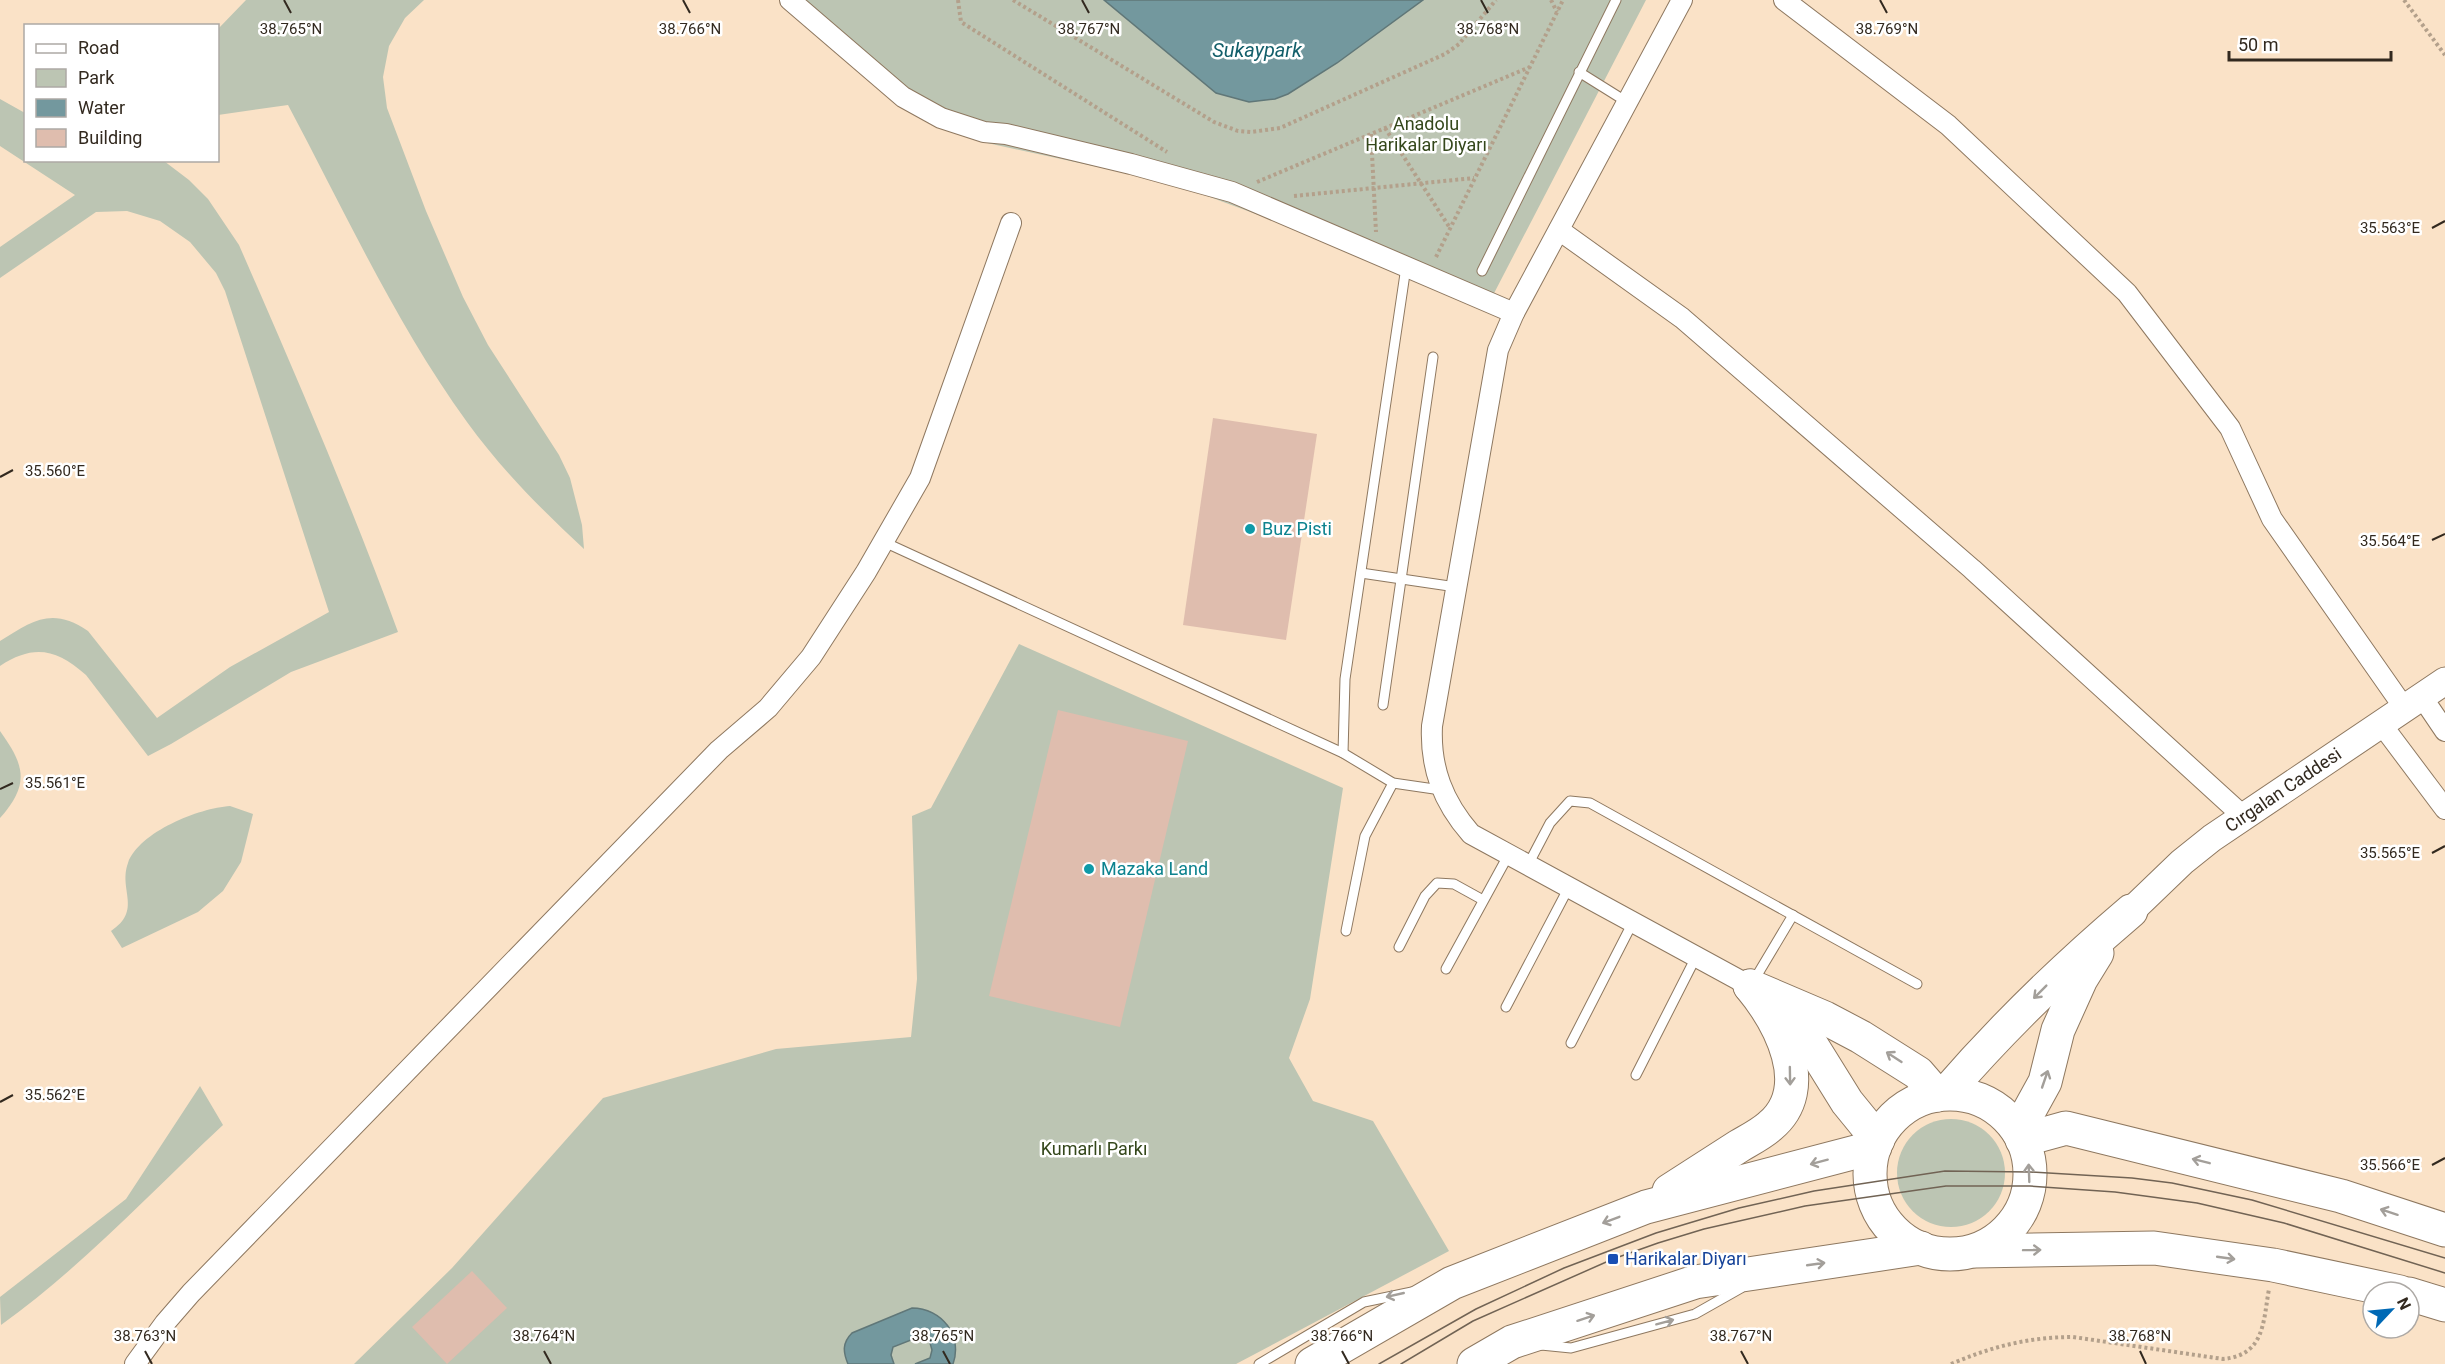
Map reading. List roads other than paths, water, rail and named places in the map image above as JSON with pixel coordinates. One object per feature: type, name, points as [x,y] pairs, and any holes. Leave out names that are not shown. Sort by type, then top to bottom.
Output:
[{"type":"highway","points":[[1941,1094],[2048,984],[2131,911]]},
{"type":"highway","points":[[2020,1135],[2045,1082],[2058,1030],[2081,979],[2107,940],[2131,911]]},
{"type":"highway","points":[[1750,986],[1825,1018],[1871,1043],[1918,1073],[1941,1094]]},
{"type":"highway","points":[[1750,986],[1783,1012],[1806,1036],[1847,1102],[1876,1143]]},
{"type":"highway","points":[[1646,1207],[1770,1126],[1784,1108],[1791,1084],[1788,1055],[1775,1020],[1750,986]]},
{"type":"highway","points":[[1974,1251],[2002,1235],[2022,1210],[2030,1186],[2028,1153],[2020,1135],[2002,1112],[1981,1099],[1941,1094],[1911,1104],[1886,1126],[1876,1143],[1870,1184],[1879,1209],[1896,1233],[1921,1248],[1947,1254],[1974,1251],[2154,1248],[2273,1265],[2361,1284]]},
{"type":"highway","points":[[2020,1135],[2066,1128],[2341,1196],[2445,1230]]},
{"type":"highway","points":[[1312,1364],[1452,1282],[1646,1207],[1876,1143]]},
{"type":"highway","points":[[1474,1364],[1695,1282],[1921,1248]]},
{"type":"highway","points":[[2421,1298],[2445,1305]]},
{"type":"street","points":[[790,0],[894,91],[941,118],[984,132],[1006,134],[1131,164],[1232,192],[1514,313]]},
{"type":"street","points":[[1682,0],[1514,313],[1498,350],[1432,726],[1433,759],[1441,790],[1449,806],[1471,834],[1750,986]]},
{"type":"street","points":[[1784,0],[1948,125],[2127,292],[2230,428],[2272,519],[2413,703],[2445,731]]},
{"type":"street","points":[[135,1364],[165,1323],[191,1293],[719,750],[745,730],[791,684],[817,648],[884,542],[920,478],[1011,223]]},
{"type":"street","points":[[1559,230],[1700,333],[1972,569],[2243,816]]},
{"type":"street","name":"Cırgalan Caddesi","points":[[2131,911],[2182,862],[2243,816],[2445,681]]},
{"type":"street","points":[[2382,724],[2445,809]]},
{"type":"lane","points":[[1482,271],[1616,0]]},
{"type":"lane","points":[[1579,72],[1627,102]]},
{"type":"lane","points":[[1343,753],[1345,679],[1406,267]]},
{"type":"lane","points":[[1383,705],[1403,579],[1433,357]]},
{"type":"lane","points":[[884,542],[1343,753],[1393,783],[1441,790]]},
{"type":"lane","points":[[1361,573],[1456,587]]},
{"type":"lane","points":[[1346,931],[1365,836],[1393,783]]},
{"type":"lane","points":[[1528,865],[1550,823],[1570,801],[1590,803],[1917,984]]},
{"type":"lane","points":[[1446,969],[1509,854]]},
{"type":"lane","points":[[1399,947],[1425,896],[1437,883],[1454,884],[1483,900]]},
{"type":"lane","points":[[1506,1007],[1569,887]]},
{"type":"lane","points":[[1750,986],[1793,915]]},
{"type":"lane","points":[[1571,1043],[1633,921]]},
{"type":"lane","points":[[1636,1075],[1696,957]]},
{"type":"lane","points":[[1259,1364],[1364,1302],[1452,1282]]},
{"type":"water","name":"Sukaypark","points":[[1104,0],[1423,0],[1337,63],[1288,94],[1275,99],[1249,102],[1216,93]]},
{"type":"water","points":[[912,1308],[932,1313],[948,1326],[955,1343],[953,1364],[915,1364],[930,1358],[932,1350],[930,1343],[921,1336],[893,1347],[891,1355],[894,1364],[848,1364],[844,1348],[846,1340],[852,1333]]},
{"type":"tram line","points":[[1379,1364],[1476,1309],[1564,1268],[1656,1233],[1739,1208],[1814,1191],[1945,1171],[2030,1172],[2132,1178],[2172,1183],[2252,1200],[2445,1258]]},
{"type":"tram line","points":[[1401,1364],[1473,1321],[1613,1259],[1658,1243],[1704,1229],[1805,1206],[1946,1186],[2030,1186],[2115,1192],[2197,1203],[2284,1223],[2445,1273]]},
{"type":"place","name":"Buz Pisti","points":[[1250,529]]},
{"type":"place","name":"Mazaka Land","points":[[1089,869]]},
{"type":"place","name":"Harikalar Diyarı","points":[[1613,1259]]},
{"type":"park label","name":"Anadolu Harikalar Diyarı","points":[[1426,134]]},
{"type":"park label","name":"Kumarlı Parkı","points":[[1094,1149]]}]
